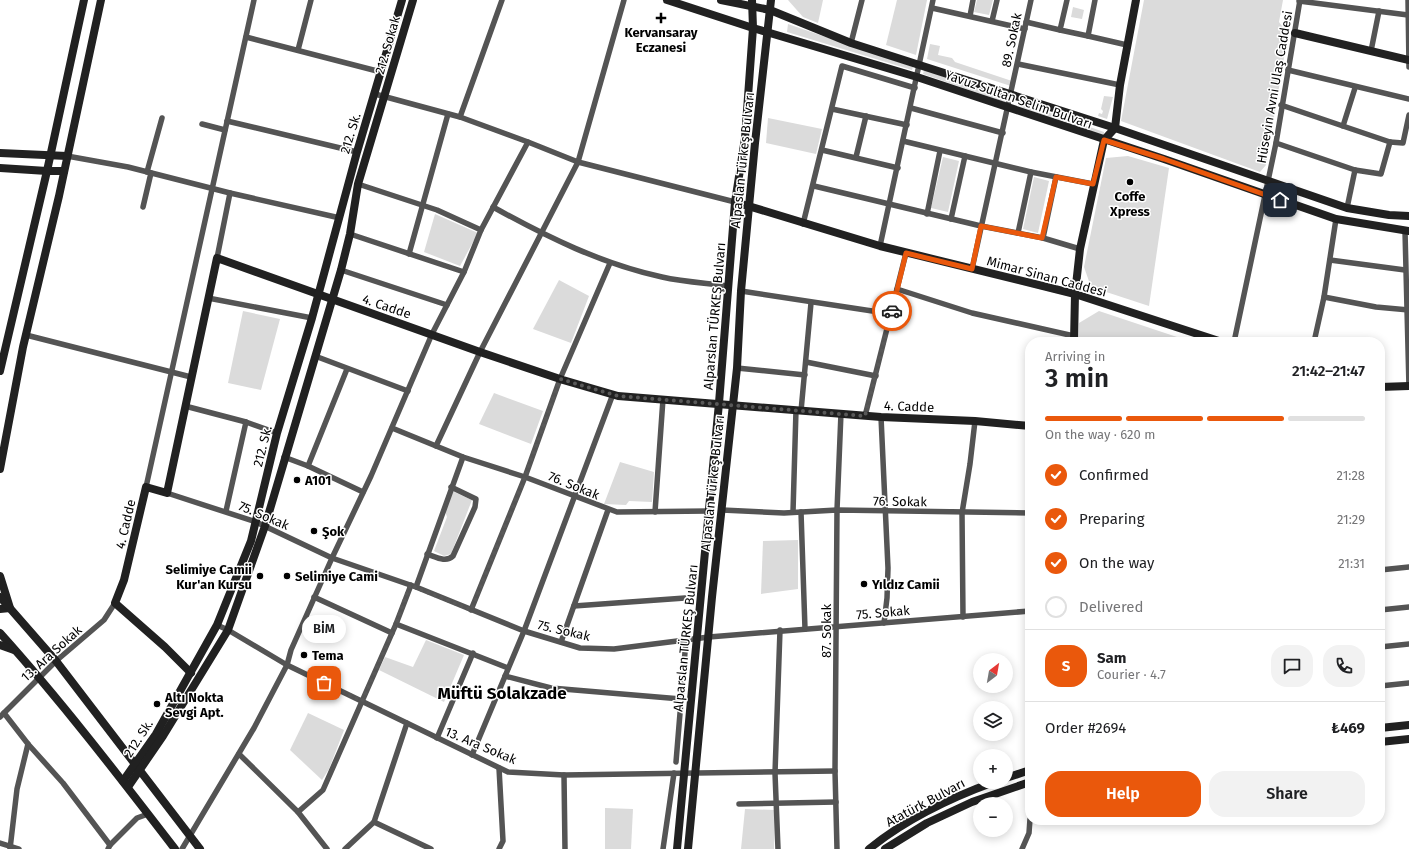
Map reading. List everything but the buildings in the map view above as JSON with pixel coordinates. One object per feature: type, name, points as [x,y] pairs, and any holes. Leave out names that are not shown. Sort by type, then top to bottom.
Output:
[{"type":"main road","points":[[0,371],[47,172],[84,0]]},
{"type":"main road","points":[[0,469],[26,335],[68,156],[100,0]]},
{"type":"main road","name":"212. Sk.","points":[[126,784],[138,766],[217,625],[251,541],[277,433],[312,318],[357,152],[402,0]]},
{"type":"main road","name":"212. Sokak","points":[[138,766],[163,736],[228,630],[265,526],[284,457],[333,299],[350,234],[358,184],[413,0]]},
{"type":"main road","name":"Yavuz Sultan Selim Bulvarı","points":[[667,0],[752,28],[768,31],[917,77],[1164,159],[1336,219],[1407,231]]},
{"type":"main road","name":"Yavuz Sultan Selim Bulvarı","points":[[721,0],[752,3],[851,43],[1115,128],[1347,208],[1389,215],[1409,216]]},
{"type":"main road","name":"Alpaslan Türkeş Bulvarı","points":[[688,849],[732,404],[737,368],[741,291],[771,0]]},
{"type":"main road","points":[[1074,337],[1075,294],[1080,249],[1093,184],[1104,140],[1115,128],[1120,85],[1136,0]]},
{"type":"main road","name":"Alparslan TÜRKEŞ Bulvarı","points":[[677,849],[719,403],[735,202],[745,138],[752,28],[752,3]]},
{"type":"main road","points":[[1295,33],[1371,50],[1409,62]]},
{"type":"main road","points":[[0,153],[50,154],[68,156]]},
{"type":"main road","points":[[0,168],[47,172],[64,171]]},
{"type":"main road","name":"Mimar Sinan Caddesi","points":[[735,202],[803,224],[880,246],[1075,294],[1207,337]]},
{"type":"main road","points":[[167,493],[216,258]]},
{"type":"main road","name":"4. Cadde","points":[[216,258],[480,352],[560,379],[614,394],[865,416],[975,421],[1025,426]]},
{"type":"main road","points":[[1385,387],[1409,387]]},
{"type":"main road","name":"4. Cadde","points":[[116,603],[124,580],[146,487],[167,493]]},
{"type":"main road","points":[[0,576],[10,608]]},
{"type":"main road","points":[[0,597],[56,661],[138,766],[200,849]]},
{"type":"main road","points":[[116,603],[165,647],[191,673]]},
{"type":"main road","points":[[0,609],[10,608]]},
{"type":"main road","points":[[0,633],[40,678],[126,784],[175,849]]},
{"type":"main road","points":[[0,645],[16,650]]},
{"type":"main road","points":[[1385,727],[1409,725]]},
{"type":"main road","points":[[1385,741],[1409,739]]},
{"type":"main road","points":[[1013,776],[1025,772]]},
{"type":"main road","points":[[885,849],[927,823],[972,802],[1025,784]]},
{"type":"main road","name":"Atatürk Bulvarı","points":[[869,849],[888,834],[921,815],[974,789]]},
{"type":"street","points":[[146,487],[254,0]]},
{"type":"street","points":[[298,50],[311,0]]},
{"type":"street","points":[[460,117],[502,0]]},
{"type":"street","points":[[436,446],[480,352],[578,162],[624,0]]},
{"type":"street","points":[[851,43],[862,0]]},
{"type":"street","points":[[880,246],[911,108],[933,0]]},
{"type":"street","points":[[970,16],[973,0]]},
{"type":"street","points":[[992,21],[997,0]]},
{"type":"street","name":"89. Sokak","points":[[972,269],[1031,0]]},
{"type":"street","points":[[1060,30],[1066,0]]},
{"type":"street","points":[[1088,36],[1095,0]]},
{"type":"street","points":[[1408,0],[1409,62]]},
{"type":"street","points":[[1299,1],[1408,15]]},
{"type":"street","name":"Hüseyin Avni Ulaş Caddesi","points":[[1235,337],[1269,181],[1295,33],[1299,1]]},
{"type":"street","points":[[932,8],[1025,30]]},
{"type":"street","points":[[1371,50],[1379,11]]},
{"type":"street","points":[[1026,22],[1127,45]]},
{"type":"street","points":[[246,37],[381,72]]},
{"type":"street","points":[[1018,64],[1120,85]]},
{"type":"street","points":[[803,224],[814,186],[842,66],[915,88]]},
{"type":"street","points":[[1288,70],[1355,88],[1409,99]]},
{"type":"street","points":[[1343,126],[1355,88]]},
{"type":"street","points":[[375,94],[460,117],[578,162],[735,202]]},
{"type":"street","points":[[1281,106],[1390,142],[1406,143],[1409,115]]},
{"type":"street","points":[[911,108],[1002,133]]},
{"type":"street","points":[[832,109],[907,125]]},
{"type":"street","points":[[409,254],[448,114]]},
{"type":"street","points":[[856,157],[866,116]]},
{"type":"street","points":[[142,207],[162,118]]},
{"type":"street","points":[[227,121],[357,152]]},
{"type":"street","points":[[202,124],[225,130]]},
{"type":"street","points":[[182,849],[239,754],[287,665],[291,650],[314,597],[392,428],[432,334],[464,272],[481,230],[528,142]]},
{"type":"street","points":[[903,142],[1031,172],[1093,184]]},
{"type":"street","points":[[1276,142],[1356,170],[1381,174],[1390,142]]},
{"type":"street","points":[[822,150],[898,168]]},
{"type":"street","points":[[927,214],[940,150]]},
{"type":"street","points":[[68,156],[149,173],[340,218]]},
{"type":"street","points":[[951,219],[965,156]]},
{"type":"street","points":[[1347,208],[1356,170]]},
{"type":"street","points":[[1018,233],[1031,172]]},
{"type":"street","points":[[1042,238],[1056,177]]},
{"type":"street","points":[[358,184],[422,206],[481,230]]},
{"type":"street","points":[[814,186],[927,214],[1042,238],[1080,249]]},
{"type":"street","points":[[216,258],[230,193]]},
{"type":"street","points":[[493,207],[540,234],[610,263],[663,278],[729,286]]},
{"type":"street","points":[[1315,337],[1324,297],[1336,219]]},
{"type":"street","points":[[1407,231],[1405,270],[1408,310],[1409,387]]},
{"type":"street","points":[[350,234],[464,272]]},
{"type":"street","points":[[865,416],[892,314],[906,253]]},
{"type":"street","points":[[1330,260],[1405,270]]},
{"type":"street","points":[[471,610],[525,477],[560,379],[610,263]]},
{"type":"street","points":[[341,270],[446,305]]},
{"type":"street","points":[[897,289],[972,313],[1066,337]]},
{"type":"street","points":[[741,291],[811,303],[892,314]]},
{"type":"street","points":[[1324,297],[1376,307],[1408,310]]},
{"type":"street","points":[[208,298],[312,318]]},
{"type":"street","points":[[793,512],[798,410],[805,375],[811,303]]},
{"type":"street","points":[[26,335],[191,377]]},
{"type":"street","points":[[315,356],[408,391]]},
{"type":"street","points":[[806,362],[876,376]]},
{"type":"street","points":[[737,368],[805,375]]},
{"type":"street","points":[[308,466],[347,369]]},
{"type":"street","points":[[472,755],[524,631],[614,394]]},
{"type":"street","points":[[655,512],[663,399]]},
{"type":"street","points":[[185,406],[246,422],[277,433]]},
{"type":"street","name":"87. Sokak","points":[[837,849],[835,771],[837,510],[841,413]]},
{"type":"street","points":[[881,417],[888,584],[884,623]]},
{"type":"street","points":[[962,617],[962,513],[975,421]]},
{"type":"street","points":[[226,511],[246,422]]},
{"type":"street","name":"76. Sokak","points":[[392,428],[463,457],[525,477],[608,510],[617,512],[709,511]]},
{"type":"street","points":[[284,457],[308,466],[363,492]]},
{"type":"street","points":[[298,812],[323,790],[428,554],[463,457]]},
{"type":"street","points":[[428,554],[445,560],[449,560],[453,556],[475,507],[476,498],[451,487]]},
{"type":"street","name":"75. Sokak","points":[[167,493],[256,522],[332,558],[413,586],[524,631],[580,648],[614,648],[780,630],[1025,611]]},
{"type":"street","points":[[561,642],[608,510]]},
{"type":"street","name":"76. Sokak","points":[[722,510],[793,512],[837,510],[962,513],[1025,512]]},
{"type":"street","points":[[801,512],[805,629]]},
{"type":"street","points":[[1385,569],[1409,566]]},
{"type":"street","points":[[314,597],[392,633]]},
{"type":"street","points":[[574,606],[686,598]]},
{"type":"street","name":"13. Ara Sokak","points":[[0,717],[56,661],[104,620],[116,603]]},
{"type":"street","points":[[1385,609],[1409,607]]},
{"type":"street","points":[[396,624],[508,668]]},
{"type":"street","name":"13. Ara Sokak","points":[[217,625],[287,665],[508,772],[564,775],[835,771]]},
{"type":"street","points":[[778,849],[775,773],[780,630]]},
{"type":"street","points":[[676,762],[686,640]]},
{"type":"street","points":[[1385,646],[1409,644]]},
{"type":"street","points":[[436,738],[473,653]]},
{"type":"street","points":[[505,676],[550,688],[682,699]]},
{"type":"street","points":[[1385,685],[1409,683]]},
{"type":"street","points":[[4,712],[28,744],[63,783],[109,847],[137,818],[148,814]]},
{"type":"street","points":[[345,849],[374,822],[407,724]]},
{"type":"street","points":[[10,848],[17,789],[28,744]]},
{"type":"street","points":[[239,754],[298,812],[327,849]]},
{"type":"street","points":[[499,768],[503,841],[499,849]]},
{"type":"street","points":[[663,849],[674,773]]},
{"type":"street","points":[[564,775],[565,849]]},
{"type":"street","points":[[739,804],[836,802]]},
{"type":"street","points":[[374,822],[431,849]]},
{"type":"street","points":[[1022,849],[1029,834],[1030,825]]},
{"type":"street","points":[[0,843],[10,848],[19,849]]},
{"type":"shaded area","points":[[788,0],[823,0],[818,23],[803,17]]},
{"type":"shaded area","points":[[897,0],[927,0],[916,55],[886,45]]},
{"type":"shaded area","points":[[977,0],[993,0],[989,15],[974,12]]},
{"type":"shaded area","points":[[1144,0],[1283,0],[1279,22],[1288,34],[1266,165],[1260,172],[1121,121]]},
{"type":"shaded area","points":[[1073,7],[1084,10],[1082,19],[1071,17]]},
{"type":"shaded area","points":[[788,24],[913,67],[912,70],[787,32]]},
{"type":"shaded area","points":[[930,44],[940,46],[938,55],[952,58],[955,62],[1015,82],[1014,87],[927,59]]},
{"type":"shaded area","points":[[924,70],[1011,99],[1010,104],[923,74]]},
{"type":"shaded area","points":[[1104,96],[1113,97],[1107,119],[1098,116],[1099,113],[1102,114],[1103,111],[1101,109]]},
{"type":"shaded area","points":[[1019,102],[1104,132],[1104,136],[1018,106]]},
{"type":"shaded area","points":[[768,118],[822,129],[816,154],[766,143]]},
{"type":"shaded area","points":[[1128,156],[1169,168],[1149,306],[1091,287],[1084,267],[1106,158]]},
{"type":"shaded area","points":[[943,157],[959,161],[948,212],[931,208]]},
{"type":"shaded area","points":[[1034,177],[1049,181],[1038,233],[1023,229]]},
{"type":"shaded area","points":[[435,214],[478,233],[460,266],[424,252]]},
{"type":"shaded area","points":[[559,280],[589,296],[571,343],[533,329]]},
{"type":"shaded area","points":[[243,311],[280,319],[261,390],[228,383]]},
{"type":"shaded area","points":[[1099,311],[1177,337],[1078,337],[1079,323]]},
{"type":"shaded area","points":[[494,393],[543,411],[531,444],[479,424]]},
{"type":"shaded area","points":[[620,462],[654,472],[652,502],[629,501],[626,505],[604,504]]},
{"type":"shaded area","points":[[452,491],[472,500],[451,554],[444,556],[434,551],[447,517],[445,511]]},
{"type":"shaded area","points":[[798,540],[798,589],[761,594],[763,541]]},
{"type":"shaded area","points":[[426,640],[464,655],[444,702],[379,670],[385,657],[413,667]]},
{"type":"shaded area","points":[[308,713],[344,730],[329,769],[322,780],[290,750]]},
{"type":"shaded area","points":[[605,808],[633,809],[631,849],[605,849]]},
{"type":"shaded area","points":[[745,809],[775,810],[774,849],[741,849]]},
{"type":"way so far","points":[[324,683],[362,701],[396,624],[410,585],[471,610],[525,477],[560,379],[618,396],[865,416],[892,311]]},
{"type":"place","name":"Kervansaray Eczanesi","points":[[661,18]]},
{"type":"place","name":"Coffe Xpress","points":[[1130,182]]},
{"type":"place","name":"A101","points":[[297,480]]},
{"type":"place","name":"Şok","points":[[314,531]]},
{"type":"place","name":"Selimiye Camii Kur'an Kursu","points":[[260,576]]},
{"type":"place","name":"Selimiye Cami","points":[[287,576]]},
{"type":"place","name":"Yıldız Camii","points":[[864,584]]},
{"type":"place","name":"Tema","points":[[304,655]]},
{"type":"place","name":"BİM","points":[[324,683]]},
{"type":"place","name":"Altı Nokta Sevgi Apt.","points":[[157,704]]},
{"type":"district","name":"Müftü Solakzade","points":[[502,693]]},
{"type":"route","points":[[892,311],[906,253],[972,269],[981,226],[1042,238],[1056,177],[1093,184],[1104,140],[1164,159],[1280,200]]}]
